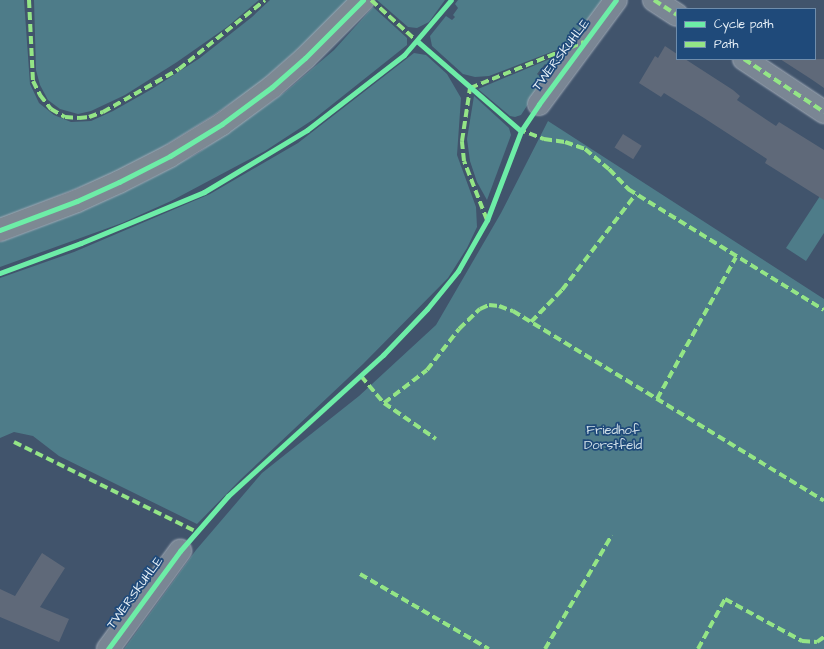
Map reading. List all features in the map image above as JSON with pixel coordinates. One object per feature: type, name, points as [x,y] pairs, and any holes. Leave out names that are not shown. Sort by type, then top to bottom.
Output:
[{"type":"main road","points":[[0,230],[77,201],[120,182],[170,156],[222,124],[272,87],[305,58],[363,0]]},
{"type":"street","name":"TWERSKUHLE","points":[[539,104],[616,0]]},
{"type":"street","points":[[654,0],[676,14]]},
{"type":"street","points":[[746,60],[824,112]]},
{"type":"street","name":"TWERSKUHLE","points":[[108,649],[180,551]]},
{"type":"green space","points":[[0,0],[24,0],[30,84],[39,103],[54,115],[71,122],[91,121],[113,111],[152,89],[200,58],[252,17],[270,0],[350,0],[256,86],[211,117],[158,150],[103,178],[0,219]]},
{"type":"green space","points":[[34,0],[259,0],[227,27],[177,62],[125,95],[91,111],[78,114],[60,109],[48,100],[40,85],[36,70]]},
{"type":"green space","points":[[377,0],[445,0],[429,22],[417,28],[408,27]]},
{"type":"green space","points":[[458,0],[605,0],[572,44],[489,76],[475,77],[463,74],[432,46],[430,36],[446,16],[452,20],[455,17],[453,15],[458,8],[455,4]]},
{"type":"green space","points":[[373,7],[407,38],[407,45],[314,119],[265,151],[171,201],[122,223],[0,267],[0,242],[76,213],[144,182],[198,153],[285,92],[334,50]]},
{"type":"green space","points":[[414,53],[426,55],[447,74],[461,98],[457,155],[476,207],[477,227],[467,248],[448,278],[363,364],[240,480],[197,524],[59,456],[33,436],[14,432],[0,438],[0,278],[74,252],[210,194],[298,143]]},
{"type":"green space","points":[[564,53],[552,70],[545,64],[537,74],[544,80],[521,115],[515,117],[510,116],[478,89]]},
{"type":"green space","points":[[474,96],[509,128],[511,135],[487,200],[477,182],[470,161],[467,139]]},
{"type":"green space","name":"Friedhof Dorstfeld","points":[[548,121],[824,299],[824,649],[124,649],[196,550],[262,473],[359,396],[436,325],[501,213]]},
{"type":"green space","points":[[824,190],[824,233],[806,261],[786,248]]},
{"type":"building","points":[[665,46],[676,53],[676,60],[687,60],[733,90],[740,96],[737,100],[776,126],[779,122],[824,150],[824,200],[765,163],[767,159],[704,118],[664,93],[661,97],[639,83],[655,56],[658,58]]},
{"type":"building","points":[[824,59],[824,88],[782,60]]},
{"type":"building","points":[[623,134],[642,146],[633,159],[615,148]]},
{"type":"building","points":[[42,553],[65,568],[40,607],[69,619],[59,642],[0,617],[0,589],[15,596]]},
{"type":"marked path","points":[[29,0],[33,81],[40,95],[51,109],[65,117],[79,118],[89,117],[103,112],[179,69],[265,0]]},
{"type":"marked path","points":[[371,0],[418,42]]},
{"type":"marked path","points":[[654,0],[676,14]]},
{"type":"marked path","points":[[487,220],[464,161],[462,141],[470,88],[584,42]]},
{"type":"marked path","points":[[746,60],[824,112]]},
{"type":"marked path","points":[[518,129],[544,139],[565,142],[585,149],[609,169],[628,189],[824,310]]},
{"type":"marked path","points":[[531,322],[562,290],[636,194]]},
{"type":"marked path","points":[[657,399],[736,257]]},
{"type":"marked path","points":[[384,403],[427,370],[459,329],[480,309],[489,305],[499,306],[513,311],[824,501]]},
{"type":"marked path","points":[[361,376],[384,403],[436,439]]},
{"type":"marked path","points":[[14,442],[197,532]]},
{"type":"marked path","points":[[545,649],[612,535]]},
{"type":"marked path","points":[[360,574],[489,649]]},
{"type":"marked path","points":[[698,649],[725,599],[802,641],[817,642],[824,637]]},
{"type":"cycle path","points":[[0,230],[77,201],[119,182],[170,156],[222,124],[272,87],[305,58],[363,0]]},
{"type":"cycle path","points":[[0,273],[81,243],[204,192],[307,130],[404,55],[451,0]]},
{"type":"cycle path","points":[[108,649],[180,551],[228,496],[383,355],[427,309],[458,271],[487,220],[521,131],[539,104],[616,0]]},
{"type":"cycle path","points":[[417,41],[521,131]]}]
